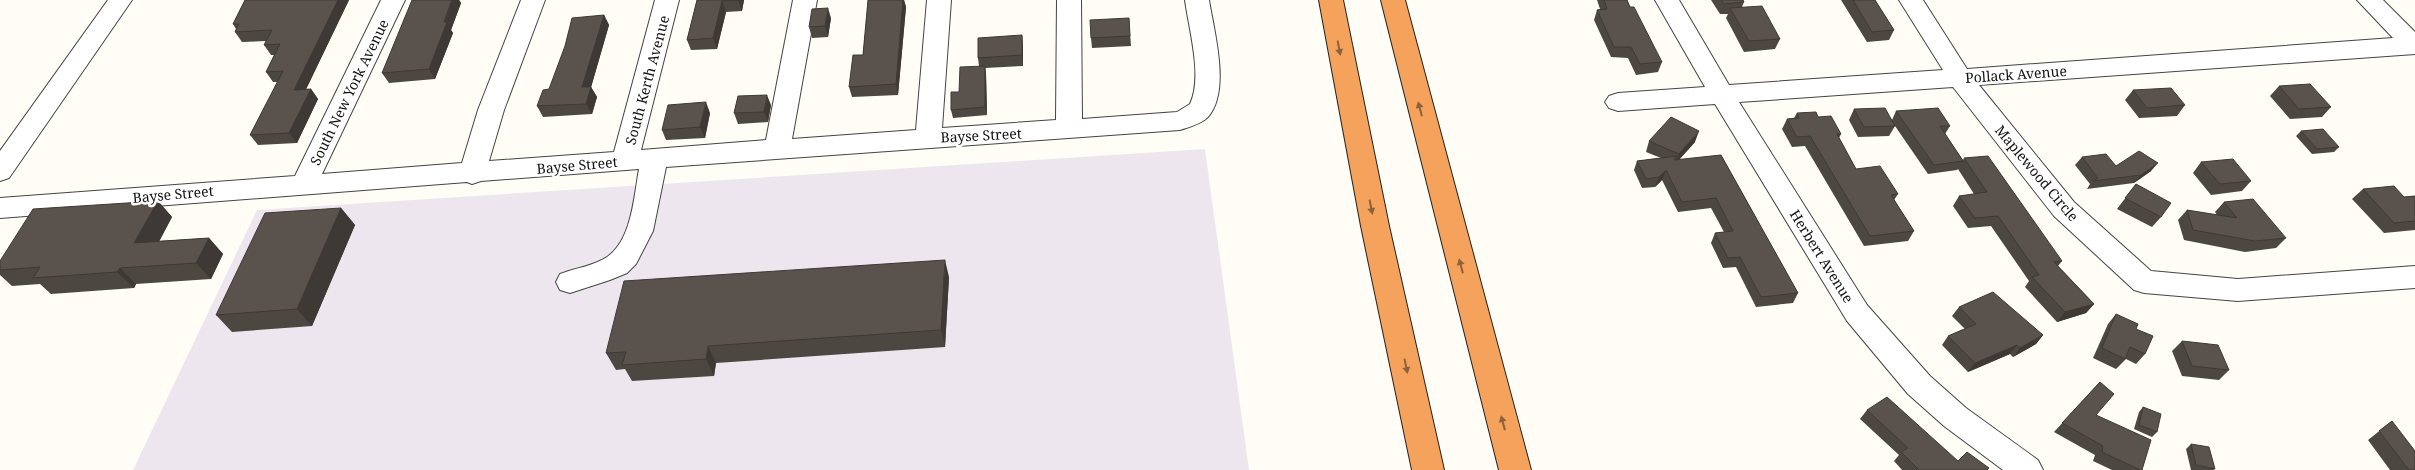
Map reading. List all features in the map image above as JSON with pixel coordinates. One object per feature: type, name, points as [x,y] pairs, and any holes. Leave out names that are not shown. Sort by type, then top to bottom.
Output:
[{"type":"highway","points":[[1331,0],[1373,216],[1428,470]]},
{"type":"highway","points":[[1393,0],[1515,470]]},
{"type":"street","points":[[0,171],[120,0]]},
{"type":"street","name":"South New York Avenue","points":[[304,184],[393,0]]},
{"type":"street","points":[[472,174],[491,110],[533,0]]},
{"type":"street","name":"South Kerth Avenue","points":[[625,160],[667,0]]},
{"type":"street","points":[[777,149],[805,0]]},
{"type":"street","points":[[928,138],[939,0]]},
{"type":"street","points":[[1069,0],[1070,130]]},
{"type":"street","name":"Bayse Street","points":[[0,208],[304,184],[472,174],[625,160],[1180,122],[1196,114],[1206,96],[1206,75],[1197,0]]},
{"type":"street","name":"Herbert Avenue","points":[[1667,0],[1722,95],[1857,313],[1919,386],[1955,417],[2027,470]]},
{"type":"street","name":"Maplewood Circle","points":[[1911,0],[1960,78],[2064,209],[2144,282],[2238,290],[2415,277]]},
{"type":"street","points":[[2369,0],[2415,46]]},
{"type":"street","name":"Pollack Avenue","points":[[1618,102],[2415,46]]},
{"type":"street","points":[[570,282],[617,265],[633,248],[644,212],[654,158]]},
{"type":"shaded area","points":[[1205,149],[1249,470],[133,470],[257,210]]},
{"type":"building","points":[[245,0],[338,0],[294,90],[311,89],[289,133],[250,135],[283,71],[266,72],[280,44],[264,45],[272,30],[235,32],[239,24],[233,24]]},
{"type":"building","points":[[412,0],[452,0],[444,22],[447,22],[429,69],[382,73]]},
{"type":"building","points":[[697,0],[738,0],[722,1],[713,38],[687,40]]},
{"type":"building","points":[[868,0],[903,0],[896,84],[849,87],[853,55],[863,55]]},
{"type":"building","points":[[1604,0],[1627,0],[1630,7],[1634,7],[1662,62],[1640,64],[1631,47],[1614,47],[1597,10],[1607,9]]},
{"type":"building","points":[[1721,0],[1743,0],[1744,2],[1724,4]]},
{"type":"building","points":[[1853,0],[1875,0],[1894,30],[1872,32]]},
{"type":"building","points":[[1762,6],[1780,39],[1749,41],[1730,8]]},
{"type":"building","points":[[828,8],[825,26],[809,27],[812,9]]},
{"type":"building","points":[[604,15],[582,87],[591,87],[586,104],[537,106],[543,90],[549,89],[565,46],[572,18]]},
{"type":"building","points":[[1129,18],[1130,36],[1091,38],[1090,20]]},
{"type":"building","points":[[1022,35],[1022,55],[978,58],[978,38]]},
{"type":"building","points":[[985,66],[985,107],[951,110],[951,92],[959,92],[960,67]]},
{"type":"building","points":[[2310,84],[2331,107],[2299,109],[2279,86]]},
{"type":"building","points":[[2171,88],[2185,105],[2147,108],[2133,90]]},
{"type":"building","points":[[767,95],[764,112],[734,113],[738,96]]},
{"type":"building","points":[[706,102],[700,127],[662,130],[668,105]]},
{"type":"building","points":[[1885,108],[1895,126],[1864,127],[1854,109]]},
{"type":"building","points":[[1938,108],[1950,126],[1940,126],[1963,161],[1934,165],[1896,111]]},
{"type":"building","points":[[1816,112],[1818,117],[1831,116],[1841,134],[1837,134],[1856,169],[1880,166],[1898,194],[1891,195],[1914,231],[1870,236],[1810,136],[1797,137],[1787,119],[1799,118],[1797,113]]},
{"type":"building","points":[[1671,117],[1699,131],[1679,154],[1649,141]]},
{"type":"building","points":[[2323,129],[2339,147],[2317,149],[2301,131]]},
{"type":"building","points":[[2139,151],[2158,163],[2141,175],[2093,181],[2098,178],[2082,157],[2106,154],[2116,166]]},
{"type":"building","points":[[1721,155],[1798,293],[1761,297],[1740,257],[1728,258],[1715,233],[1733,231],[1716,198],[1682,202],[1666,170],[1659,177],[1646,179],[1637,161],[1677,156],[1674,160]]},
{"type":"building","points":[[1988,156],[2062,261],[2054,262],[2094,304],[2065,312],[2032,277],[2039,275],[1998,216],[1975,218],[1959,196],[1987,192],[1964,158]]},
{"type":"building","points":[[2233,159],[2251,181],[2220,184],[2201,162]]},
{"type":"building","points":[[2136,184],[2171,203],[2161,217],[2125,198]]},
{"type":"building","points":[[2394,186],[2404,197],[2415,196],[2415,221],[2394,223],[2363,189]]},
{"type":"building","points":[[2253,199],[2286,238],[2255,241],[2193,230],[2187,210],[2237,218],[2224,202]]},
{"type":"building","points":[[158,201],[134,243],[209,238],[196,263],[120,268],[117,272],[33,278],[40,267],[0,270],[0,261],[33,209]]},
{"type":"building","points":[[341,208],[297,309],[216,315],[265,213]]},
{"type":"building","points":[[945,260],[941,330],[708,346],[706,359],[622,365],[626,352],[606,353],[624,281]]},
{"type":"building","points":[[1993,292],[2043,335],[2020,348],[2017,345],[1975,363],[1948,336],[1976,324],[1959,307]]},
{"type":"building","points":[[2116,314],[2138,324],[2136,329],[2153,336],[2145,354],[2130,347],[2125,359],[2102,348]]},
{"type":"building","points":[[2182,341],[2218,345],[2229,370],[2192,366]]},
{"type":"building","points":[[2100,382],[2114,394],[2096,415],[2151,440],[2142,470],[2102,452],[2103,446],[2062,423]]},
{"type":"building","points":[[1887,397],[1958,461],[1967,452],[1989,468],[1987,470],[1919,470],[1901,452],[1908,448],[1867,410]]},
{"type":"building","points":[[2143,407],[2161,414],[2157,432],[2139,425]]},
{"type":"building","points":[[2392,421],[2415,451],[2415,470],[2409,470],[2379,431]]},
{"type":"building","points":[[2191,444],[2209,447],[2215,469],[2196,465]]}]
